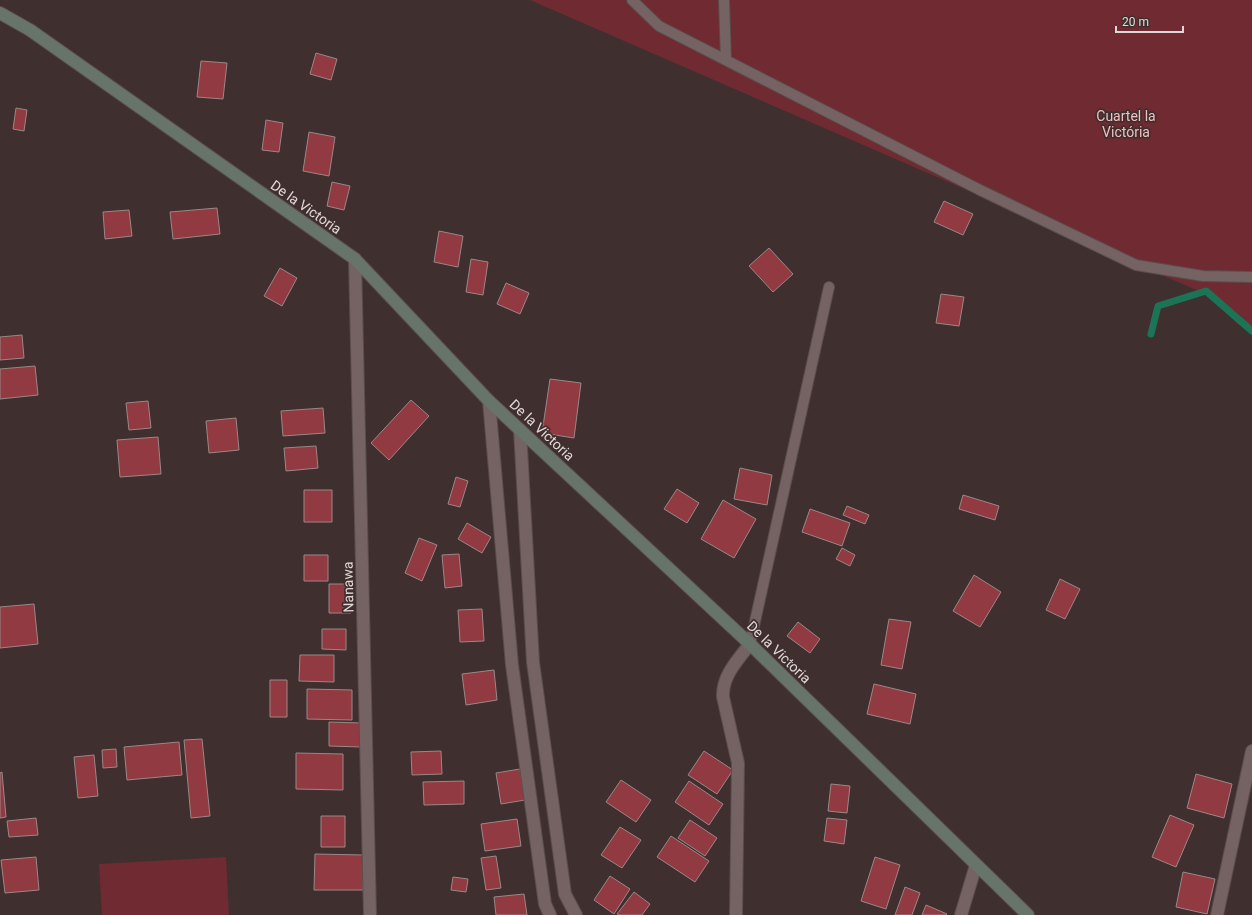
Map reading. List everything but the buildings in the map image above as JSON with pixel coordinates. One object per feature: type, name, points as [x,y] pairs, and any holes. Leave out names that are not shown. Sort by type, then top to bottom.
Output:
[{"type":"main road","name":"De la Victoria","points":[[0,13],[30,30],[355,259],[489,401],[750,644],[1028,915]]},
{"type":"street","name":"Nanawa","points":[[355,259],[370,915]]},
{"type":"street","points":[[489,401],[512,665],[546,904],[550,915]]},
{"type":"street","points":[[520,430],[533,662],[565,894],[576,915]]},
{"type":"street","points":[[736,915],[738,763],[722,688],[725,677],[750,644]]},
{"type":"street","points":[[1217,915],[1252,751]]},
{"type":"street","points":[[961,915],[976,865]]},
{"type":"lane","points":[[632,0],[659,26],[980,190],[1136,265],[1203,276],[1252,277]]},
{"type":"lane","points":[[724,0],[726,60]]},
{"type":"lane","points":[[750,644],[829,287]]},
{"type":"green space","name":"Cuartel la Victória","points":[[530,0],[1252,0],[1252,330],[1236,323],[1224,302]]},
{"type":"green space","points":[[226,857],[229,915],[102,915],[99,864]]},
{"type":"waterway","points":[[1151,334],[1158,306],[1206,291],[1252,331]]}]
